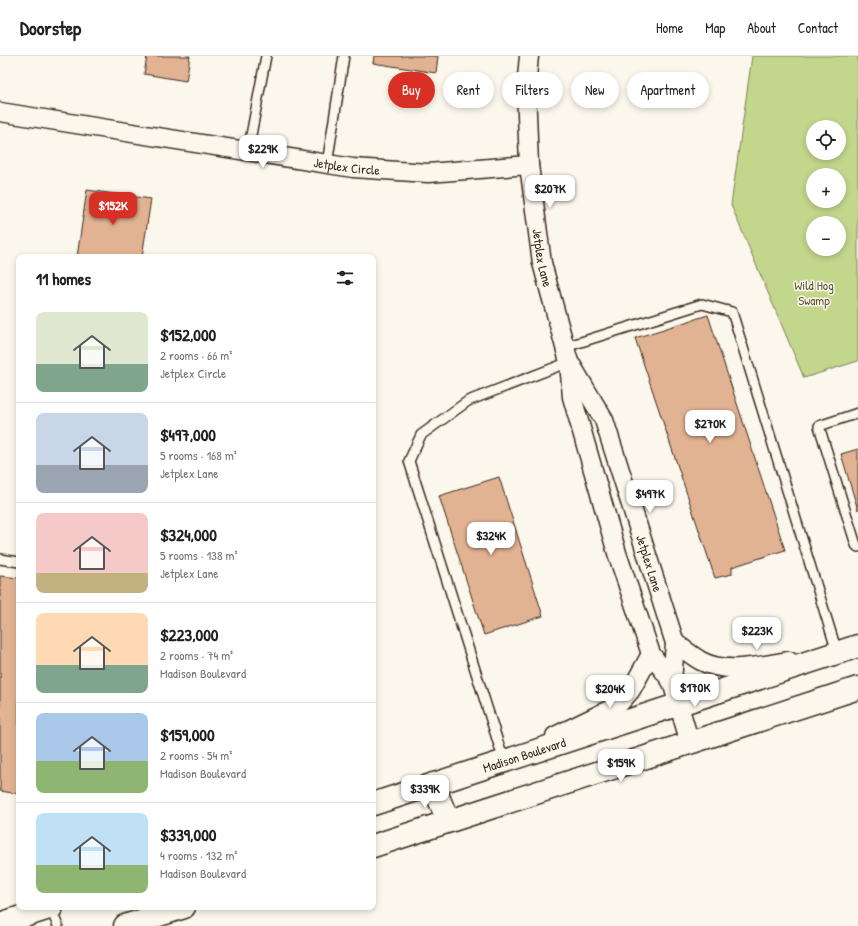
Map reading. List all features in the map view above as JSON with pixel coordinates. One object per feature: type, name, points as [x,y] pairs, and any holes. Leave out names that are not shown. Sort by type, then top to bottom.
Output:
[{"type":"main road","name":"Madison Boulevard","points":[[376,803],[858,646]]},
{"type":"main road","points":[[376,845],[858,688]]},
{"type":"main road","points":[[433,784],[448,822]]},
{"type":"main road","points":[[0,924],[42,910]]},
{"type":"main road","points":[[125,926],[175,910]]},
{"type":"street","name":"Jetplex Lane","points":[[529,56],[526,88],[529,164],[542,263],[567,355],[572,397],[617,553],[651,654],[672,682]]},
{"type":"street","name":"Jetplex Circle","points":[[0,112],[353,168],[428,173],[529,164]]},
{"type":"street","name":"Jetplex Lane","points":[[567,355],[604,420],[675,643],[672,682],[690,743]]},
{"type":"street","points":[[675,643],[702,662],[723,668],[751,667],[837,653]]},
{"type":"street","points":[[504,761],[617,706],[631,690],[651,654]]},
{"type":"lane","points":[[248,151],[266,56]]},
{"type":"lane","points":[[327,164],[344,56]]},
{"type":"lane","points":[[504,761],[409,461],[421,435],[468,401],[567,355],[702,304],[732,312],[837,653]]},
{"type":"lane","points":[[858,413],[820,426],[856,545],[858,547]]},
{"type":"lane","points":[[0,559],[16,562]]},
{"type":"lane","points":[[52,910],[58,926]]},
{"type":"green space","name":"Wild Hog Swamp","points":[[752,56],[858,56],[858,361],[804,378],[731,205]]},
{"type":"building","points":[[147,56],[190,56],[186,81],[144,74]]},
{"type":"building","points":[[374,56],[438,56],[436,73],[373,63]]},
{"type":"building","points":[[87,190],[151,199],[142,254],[77,254]]},
{"type":"building","points":[[708,315],[785,550],[732,567],[732,574],[715,578],[635,338]]},
{"type":"building","points":[[858,449],[858,510],[841,454]]},
{"type":"building","points":[[499,477],[543,616],[484,635],[439,496]]},
{"type":"building","points":[[0,576],[16,578],[16,794],[0,791]]}]
